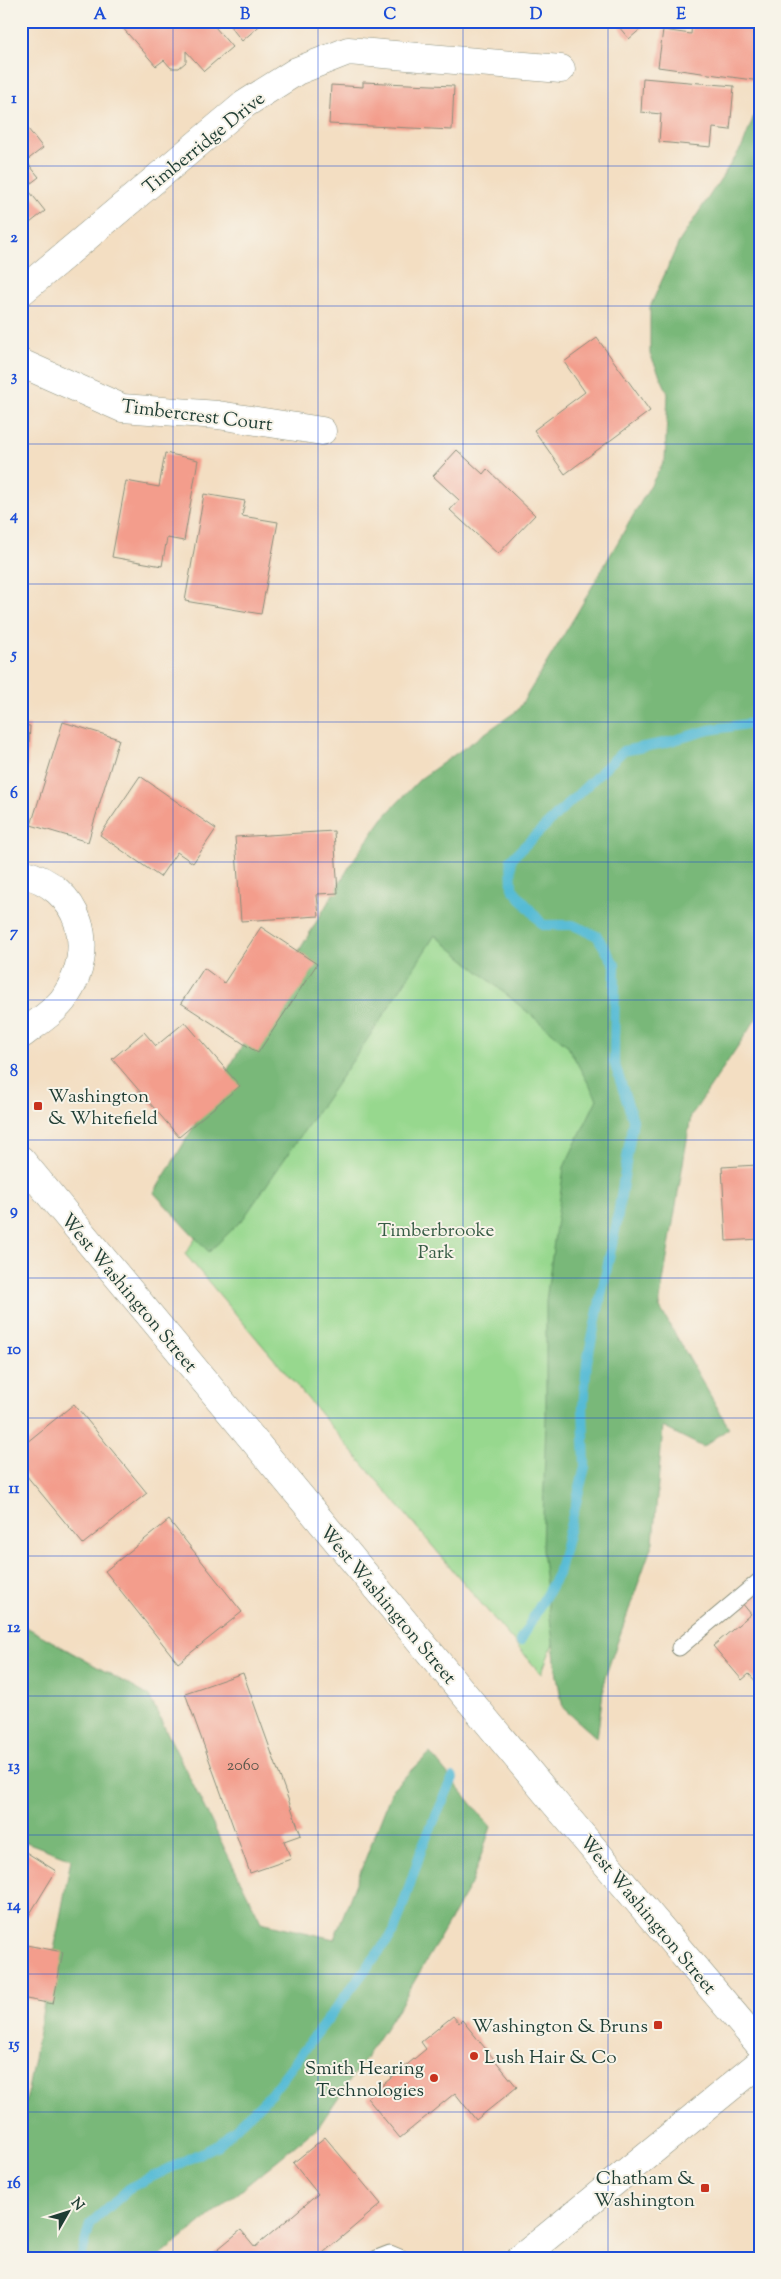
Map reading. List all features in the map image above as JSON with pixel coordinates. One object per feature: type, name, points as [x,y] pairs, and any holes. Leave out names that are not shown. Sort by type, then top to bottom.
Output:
[{"type":"street","name":"Timberridge Drive","points":[[21,292],[245,104],[297,71],[348,51],[561,69]]},
{"type":"street","name":"Timbercrest Court","points":[[21,363],[122,408],[218,415],[322,431]]},
{"type":"street","points":[[21,873],[38,877],[65,898],[81,926],[83,951],[76,977],[64,999],[21,1035]]},
{"type":"street","name":"West Washington Street","points":[[21,1160],[554,1801],[760,2045]]},
{"type":"street","points":[[521,2258],[760,2063]]},
{"type":"lane","points":[[679,1648],[760,1580]]},
{"type":"lane","points":[[377,2258],[390,2252],[402,2258]]},
{"type":"green space","points":[[760,100],[760,1013],[691,1116],[659,1306],[729,1428],[703,1447],[663,1427],[653,1542],[605,1677],[597,1738],[563,1708],[557,1677],[542,1550],[546,1418],[546,1301],[564,1167],[597,1099],[567,1045],[435,935],[378,1024],[243,1219],[209,1252],[154,1193],[354,859],[383,818],[420,779],[518,710],[577,613],[665,460],[668,393],[650,354],[650,307],[679,242],[743,145]]},
{"type":"green space","name":"Timberbrooke Park","points":[[468,830],[673,1056],[580,1575],[541,1674],[185,1254]]},
{"type":"green space","points":[[21,1624],[149,1696],[261,1922],[334,1939],[393,1788],[430,1753],[491,1827],[471,1884],[400,2006],[319,2126],[158,2258],[21,2258],[21,2128],[71,1859],[21,1840]]},
{"type":"building","points":[[127,21],[210,21],[232,47],[204,71],[186,51],[186,62],[179,68],[171,68],[164,60],[156,66],[121,26]]},
{"type":"building","points":[[226,21],[265,21],[242,41]]},
{"type":"building","points":[[614,21],[650,21],[629,39]]},
{"type":"building","points":[[692,21],[760,21],[760,81],[658,67],[663,30],[691,34]]},
{"type":"building","points":[[643,78],[734,86],[730,130],[713,128],[711,147],[659,142],[661,114],[641,112]]},
{"type":"building","points":[[363,82],[454,86],[452,130],[329,124],[331,85],[363,87]]},
{"type":"building","points":[[21,120],[43,148],[26,161],[39,177],[26,187],[45,211],[21,230]]},
{"type":"building","points":[[597,338],[650,411],[565,474],[534,430],[585,392],[564,362]]},
{"type":"building","points":[[457,450],[483,474],[487,469],[535,515],[498,554],[450,510],[459,500],[433,476]]},
{"type":"building","points":[[165,453],[198,460],[184,541],[167,538],[162,566],[112,557],[126,481],[159,487]]},
{"type":"building","points":[[204,494],[245,501],[242,516],[278,522],[261,614],[185,601]]},
{"type":"building","points":[[63,722],[119,739],[88,842],[31,825]]},
{"type":"building","points":[[21,725],[30,726],[24,827],[21,826]]},
{"type":"building","points":[[140,776],[216,829],[193,863],[177,852],[160,877],[100,835]]},
{"type":"building","points":[[334,831],[338,893],[317,894],[319,916],[241,921],[235,837]]},
{"type":"building","points":[[261,927],[317,964],[258,1053],[181,1003],[204,968],[224,983]]},
{"type":"building","points":[[185,1022],[240,1086],[179,1137],[112,1059],[144,1032],[156,1046]]},
{"type":"building","points":[[758,1165],[760,1239],[726,1241],[722,1167]]},
{"type":"building","points":[[74,1404],[147,1493],[83,1544],[21,1469],[21,1447]]},
{"type":"building","points":[[169,1520],[242,1612],[178,1663],[105,1571]]},
{"type":"building","points":[[760,1588],[760,1686],[749,1674],[742,1680],[713,1646],[751,1614],[737,1597]]},
{"type":"building","points":[[243,1673],[301,1835],[284,1841],[291,1859],[250,1873],[185,1693]]},
{"type":"building","points":[[21,1849],[56,1871],[28,1917],[21,1913]]},
{"type":"building","points":[[21,1944],[63,1952],[53,2004],[21,1998]]},
{"type":"building","points":[[453,2016],[459,2023],[462,2020],[517,2087],[476,2120],[455,2093],[400,2138],[367,2098],[426,2049],[421,2042]]},
{"type":"building","points":[[325,2137],[381,2204],[317,2258],[207,2258],[241,2230],[255,2247],[318,2194],[293,2163]]},
{"type":"waterway","points":[[520,1641],[558,1574],[585,1467],[583,1407],[587,1362],[617,1221],[633,1120],[614,1062],[615,965],[597,936],[573,925],[543,925],[512,888],[511,859],[623,751],[664,743],[709,730],[760,722]]},
{"type":"waterway","points":[[81,2258],[90,2224],[131,2187],[218,2145],[270,2095],[394,1932],[423,1845],[453,1778]]},
{"type":"place","name":"Washington & Whitefield","points":[[38,1106]]},
{"type":"place","name":"Washington & Bruns","points":[[658,2025]]},
{"type":"place","name":"Lush Hair & Co","points":[[474,2056]]},
{"type":"place","name":"Smith Hearing Technologies","points":[[434,2078]]},
{"type":"place","name":"Chatham & Washington","points":[[705,2188]]}]
